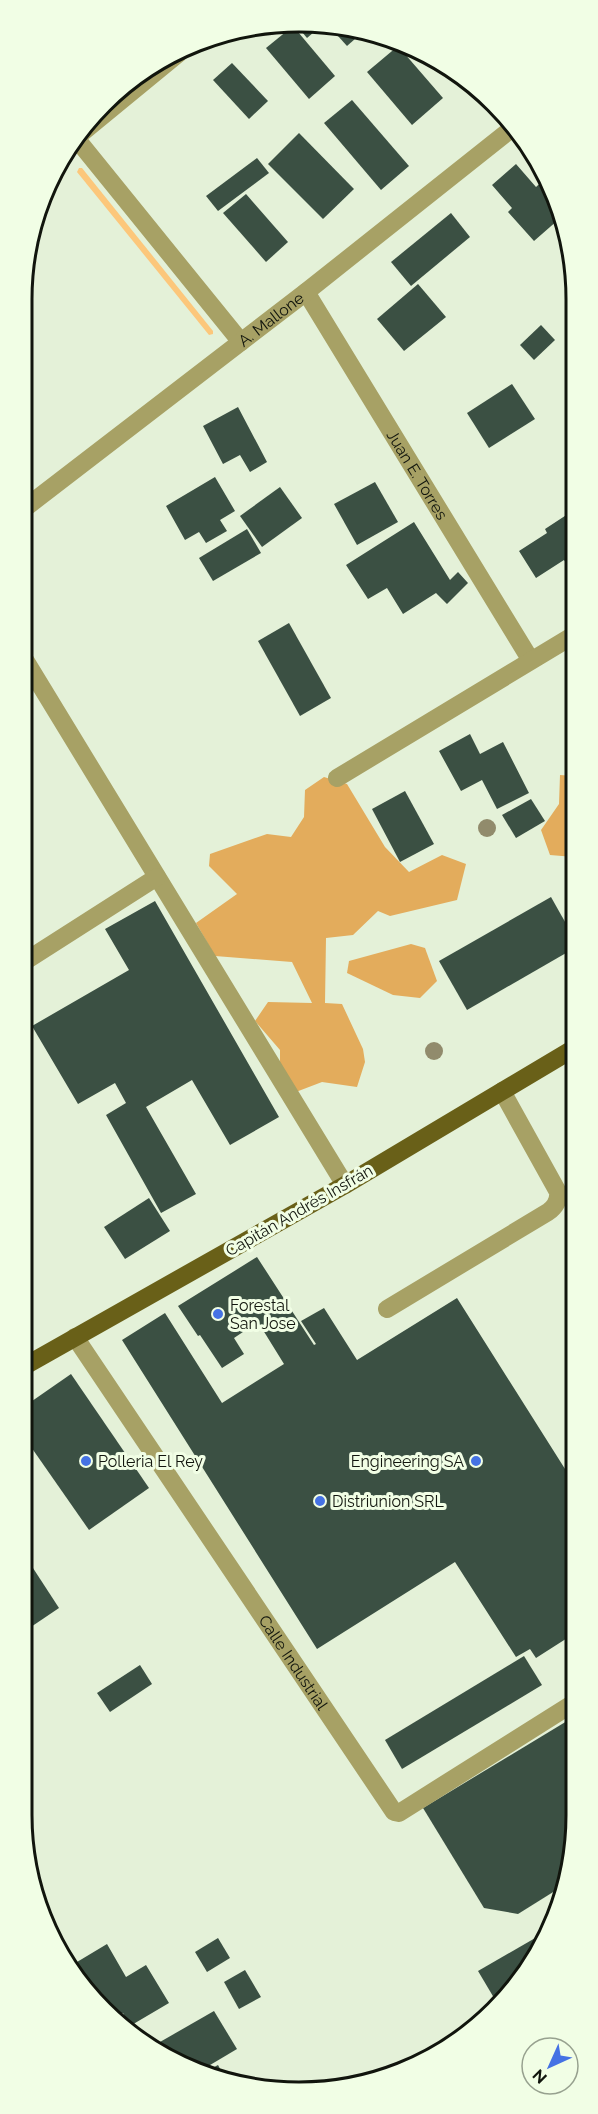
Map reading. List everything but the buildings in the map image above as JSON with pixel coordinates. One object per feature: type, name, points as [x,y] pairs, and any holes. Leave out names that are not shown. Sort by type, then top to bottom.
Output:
[{"type":"main road","name":"Capitán Andrés Insfrán","points":[[32,1361],[345,1185],[566,1053]]},
{"type":"street","points":[[111,109],[153,75]]},
{"type":"street","name":"A. Mallone","points":[[32,503],[306,292],[508,132]]},
{"type":"street","points":[[79,147],[241,342]]},
{"type":"street","name":"Juan E. Torres","points":[[306,292],[530,660]]},
{"type":"street","points":[[337,778],[566,640]]},
{"type":"street","points":[[32,672],[345,1185]]},
{"type":"street","points":[[32,957],[157,877]]},
{"type":"street","points":[[387,1309],[548,1212],[559,1198],[558,1192],[502,1091]]},
{"type":"street","name":"Calle Industrial","points":[[75,1337],[393,1812],[399,1813],[566,1708]]},
{"type":"shaded area","points":[[79,168],[82,168],[213,331],[213,334],[209,335],[77,172]]},
{"type":"shaded area","points":[[560,775],[566,775],[566,856],[550,855],[541,830],[559,804]]},
{"type":"shaded area","points":[[324,777],[347,784],[385,847],[409,872],[442,855],[466,864],[457,900],[390,916],[378,911],[353,935],[326,938],[325,1003],[342,1004],[363,1049],[365,1062],[357,1087],[322,1082],[288,1095],[280,1087],[280,1050],[255,1021],[268,1002],[312,1003],[292,962],[215,956],[196,923],[237,894],[209,866],[210,854],[267,834],[291,837],[304,817],[305,790]]},
{"type":"shaded area","points":[[411,944],[425,948],[437,981],[420,998],[393,995],[347,973],[349,961]]},
{"type":"place","name":"Forestal San Jose","points":[[218,1314]]},
{"type":"place","name":"Polleria El Rey","points":[[86,1461]]},
{"type":"place","name":"Engineering SA","points":[[476,1461]]},
{"type":"place","name":"Distriunion SRL","points":[[320,1501]]}]
